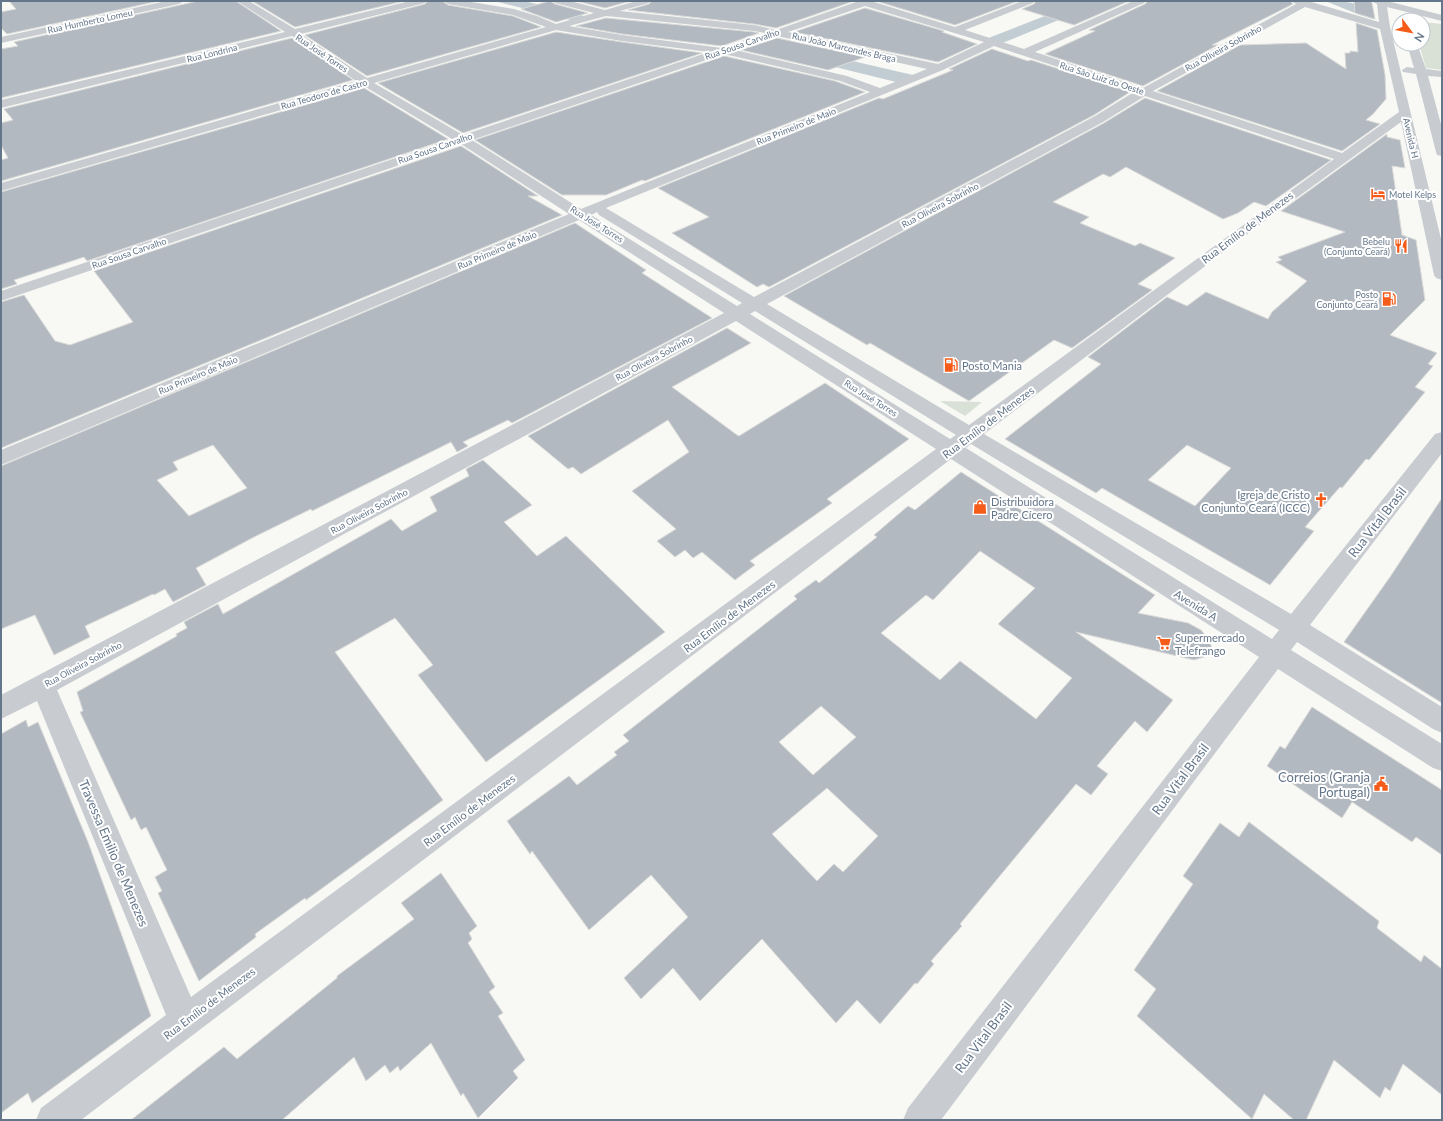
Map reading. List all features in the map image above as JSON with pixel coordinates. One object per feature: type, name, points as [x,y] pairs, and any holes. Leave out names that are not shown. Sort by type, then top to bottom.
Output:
[{"type":"street","points":[[138,1],[152,7]]},
{"type":"street","name":"Rua Humberto Lomeu","points":[[1,40],[179,1]]},
{"type":"street","name":"Rua José Torres","points":[[242,1],[350,55]]},
{"type":"street","name":"Rua José Torres","points":[[261,1],[365,82],[463,132],[581,214],[737,313],[961,442]]},
{"type":"street","name":"Rua Londrina","points":[[298,29],[396,1]]},
{"type":"street","name":"Rua Londrina","points":[[1,104],[298,29],[422,1]]},
{"type":"street","points":[[448,1],[514,12],[534,18],[555,27],[622,38],[724,51],[843,78],[880,92]]},
{"type":"street","points":[[558,1],[607,13]]},
{"type":"street","name":"Rua Teodoro de Castro","points":[[1,187],[646,1]]},
{"type":"street","points":[[956,30],[1030,1]]},
{"type":"street","points":[[1024,53],[1141,1]]},
{"type":"street","name":"Rua São Luiz do Oeste","points":[[865,2],[993,42],[1342,157]]},
{"type":"street","name":"Rua Sousa Carvalho","points":[[479,134],[865,2]]},
{"type":"street","points":[[1301,2],[1385,26]]},
{"type":"street","name":"Rua Oliveira Sobrinho","points":[[1,708],[1099,119],[1143,92],[1301,2]]},
{"type":"street","points":[[1380,2],[1402,4],[1442,18]]},
{"type":"street","name":"Avenida H","points":[[1380,2],[1442,275]]},
{"type":"street","name":"Rua João Marcondes Braga","points":[[607,13],[721,24],[777,32],[938,68]]},
{"type":"street","name":"Rua Primeiro de Maio","points":[[1,458],[597,207],[938,68],[993,42]]},
{"type":"street","points":[[1415,52],[1442,152]]},
{"type":"street","points":[[370,68],[397,84]]},
{"type":"street","points":[[1394,68],[1442,74]]},
{"type":"street","name":"Rua Emílio de Menezes","points":[[53,1120],[1342,157],[1405,113]]},
{"type":"street","name":"Rua José Torres","points":[[463,132],[479,134],[492,142]]},
{"type":"street","name":"Rua Sousa Carvalho","points":[[1,296],[463,132]]},
{"type":"street","name":"Rua José Torres","points":[[584,199],[756,303],[961,442]]},
{"type":"street","name":"Rua Vital Brasil","points":[[920,1120],[1274,654],[1442,439]]},
{"type":"street","points":[[961,442],[1295,628],[1442,721]]},
{"type":"street","name":"Avenida A","points":[[961,442],[1274,654],[1442,759]]},
{"type":"street","name":"Travessa Emilio de Menezes","points":[[43,686],[185,1021]]},
{"type":"shaded area","points":[[494,1],[524,1],[588,17],[574,21]]},
{"type":"shaded area","points":[[1083,1],[1105,1],[1000,44],[986,39]]},
{"type":"shaded area","points":[[1325,1],[1338,1],[1360,5],[1370,13],[1373,19],[1360,15]]},
{"type":"shaded area","points":[[1431,23],[1442,24],[1442,70],[1426,68],[1421,52],[1431,52]]},
{"type":"shaded area","points":[[766,41],[913,75],[896,82],[750,46]]},
{"type":"shaded area","points":[[940,401],[982,402],[965,416]]},
{"type":"building","points":[[9,1],[159,1],[7,34],[1,28],[1,12],[16,9]]},
{"type":"building","points":[[198,1],[236,1],[281,31],[1,98],[1,49],[18,46],[14,42]]},
{"type":"building","points":[[252,1],[404,1],[295,27]]},
{"type":"building","points":[[428,1],[442,1],[448,5],[513,16],[541,27],[367,76],[305,35],[425,4]]},
{"type":"building","points":[[550,1],[555,4],[588,13],[556,22],[521,9]]},
{"type":"building","points":[[576,1],[631,1],[605,8]]},
{"type":"building","points":[[652,1],[854,1],[776,28],[754,24],[628,10],[649,4]]},
{"type":"building","points":[[876,1],[1018,1],[955,25]]},
{"type":"building","points":[[1036,1],[1129,1],[1074,25],[1022,9],[1034,4]]},
{"type":"building","points":[[1148,1],[1290,1],[1293,4],[1212,45],[1218,45],[1143,86],[1045,54],[1095,31],[1089,30],[1145,4]]},
{"type":"building","points":[[1354,1],[1370,1],[1372,3],[1375,19],[1355,13]]},
{"type":"building","points":[[865,8],[944,31],[942,32],[977,44],[938,62],[794,32]]},
{"type":"building","points":[[606,18],[759,33],[722,46],[622,34],[576,26]]},
{"type":"building","points":[[1356,23],[1377,30],[1385,75],[1386,99],[1366,120],[1380,124],[1342,151],[1157,91],[1240,45],[1306,43],[1346,69],[1345,53],[1350,53],[1350,51],[1358,52]]},
{"type":"building","points":[[556,32],[702,53],[463,133],[378,83]]},
{"type":"building","points":[[292,38],[353,80],[1,181],[1,160],[8,158],[1,145],[1,123],[13,120],[4,109]]},
{"type":"building","points":[[777,38],[865,57],[828,70],[741,50]]},
{"type":"building","points":[[992,49],[1130,92],[1094,115],[769,287],[763,284],[757,287],[672,233],[709,217],[658,188],[879,98],[883,99],[953,70],[949,69]]},
{"type":"building","points":[[724,56],[835,81],[865,92],[645,181],[642,180],[606,195],[562,195],[475,140]]},
{"type":"building","points":[[364,88],[448,139],[87,261],[84,257],[14,280],[17,284],[1,289],[1,192]]},
{"type":"building","points":[[1145,98],[1331,160],[1266,206],[1254,202],[1238,213],[1223,219],[1126,167],[1110,177],[1103,174],[1053,202],[1089,217],[1080,223],[1135,246],[1140,243],[1175,258],[1138,284],[1152,290],[1072,348],[1054,340],[969,401],[870,343],[867,345],[784,296],[1104,123]]},
{"type":"building","points":[[1387,134],[1387,137],[1400,140],[1405,168],[1392,166],[1402,235],[1416,240],[1425,300],[1390,335],[1437,353],[1428,364],[1433,366],[1415,387],[1425,392],[1369,460],[1366,459],[1342,488],[1340,487],[1305,527],[1314,531],[1270,585],[1102,488],[1096,493],[1005,439],[1101,364],[1088,357],[1167,297],[1187,306],[1206,292],[1268,319],[1272,312],[1307,281],[1276,262],[1282,260],[1278,257],[1345,232],[1281,211]],"holes":[[[1187,445],[1231,468],[1195,506],[1148,480]]]},
{"type":"building","points":[[461,146],[538,196],[528,196],[562,215],[1,448],[1,302],[24,295],[55,341],[70,345],[133,322],[94,271]]},
{"type":"building","points":[[575,223],[646,270],[642,273],[712,318],[512,423],[508,420],[463,442],[468,446],[457,452],[451,442],[312,511],[311,509],[254,537],[196,568],[206,585],[173,602],[165,589],[154,595],[153,594],[85,626],[90,637],[54,655],[35,615],[1,629],[1,466]],"holes":[[[213,445],[247,488],[189,516],[157,480],[178,470],[173,462]]]},
{"type":"building","points":[[727,328],[751,343],[672,387],[737,435],[739,436],[825,383],[909,439],[827,499],[832,503],[750,561],[755,565],[735,580],[702,552],[693,558],[685,550],[675,557],[657,541],[676,529],[632,491],[689,452],[668,420],[581,474],[573,467],[568,469],[528,436]]},
{"type":"building","points":[[483,460],[532,505],[504,522],[537,556],[566,536],[665,632],[486,762],[418,675],[433,665],[395,618],[335,652],[443,800],[306,900],[305,898],[255,934],[256,937],[199,981],[158,893],[162,891],[155,877],[167,870],[146,827],[141,830],[135,817],[131,820],[80,712],[83,711],[77,692],[177,636],[176,634],[187,628],[184,622],[218,604],[223,614],[391,519],[402,531],[437,511],[430,497],[469,476],[466,469]]},
{"type":"building","points":[[961,472],[1155,595],[1138,613],[1188,623],[1201,630],[1209,640],[1214,654],[1194,660],[1076,632],[1173,700],[1147,732],[1135,721],[1097,766],[1108,774],[1091,795],[1076,784],[960,924],[962,926],[931,961],[934,964],[917,984],[915,983],[880,1024],[857,1000],[836,1023],[762,939],[700,1001],[673,968],[641,999],[624,978],[688,917],[651,875],[589,930],[532,851],[530,854],[507,821],[569,776],[577,785],[617,755],[614,752],[629,741],[623,735],[797,599],[794,596],[816,580],[819,583],[877,537],[874,535],[908,506],[915,510]],"holes":[[[980,551],[1035,588],[998,624],[1072,678],[1036,719],[960,661],[940,680],[881,633],[926,595],[933,600]],[[821,706],[856,737],[813,775],[779,742]],[[827,788],[878,836],[843,872],[834,864],[817,881],[772,834]]]},
{"type":"building","points":[[1442,498],[1442,703],[1344,642],[1390,577]]},
{"type":"building","points":[[1312,707],[1442,790],[1442,855],[1416,837],[1412,842],[1352,802],[1342,818],[1267,766],[1280,746],[1285,749]]},
{"type":"building","points":[[26,720],[28,727],[38,722],[88,842],[151,1016],[32,1103],[28,1093],[1,1113],[1,734]]},
{"type":"building","points":[[1249,822],[1379,921],[1377,928],[1421,962],[1424,955],[1442,969],[1442,1095],[1403,1064],[1390,1091],[1385,1087],[1380,1098],[1334,1060],[1306,1120],[1294,1120],[1264,1094],[1252,1119],[1137,1016],[1156,989],[1134,970],[1193,884],[1183,876],[1220,823],[1239,837]]},
{"type":"building","points":[[441,873],[477,926],[469,933],[472,939],[468,943],[495,987],[489,992],[503,1013],[498,1016],[525,1060],[513,1071],[518,1078],[478,1118],[463,1093],[461,1096],[431,1043],[400,1071],[398,1066],[390,1073],[385,1065],[366,1081],[354,1057],[282,1120],[131,1120],[224,1047],[237,1059],[337,978],[337,976],[414,919],[401,903]]},
{"type":"place","name":"Motel Kelps","points":[[1378,194]]},
{"type":"place","name":"Bebelu (Conjunto Ceará)","points":[[1401,246]]},
{"type":"place","name":"Posto Conjunto Ceará","points":[[1389,299]]},
{"type":"place","name":"Posto Mania","points":[[951,365]]},
{"type":"place","name":"Igreja de Cristo Conjunto Ceará (ICCC)","points":[[1321,500]]},
{"type":"place","name":"Distribuidora Padre Cícero","points":[[980,507]]},
{"type":"place","name":"Supermercado Telefrango","points":[[1164,643]]},
{"type":"place","name":"Correios (Granja Portugal)","points":[[1381,784]]}]
